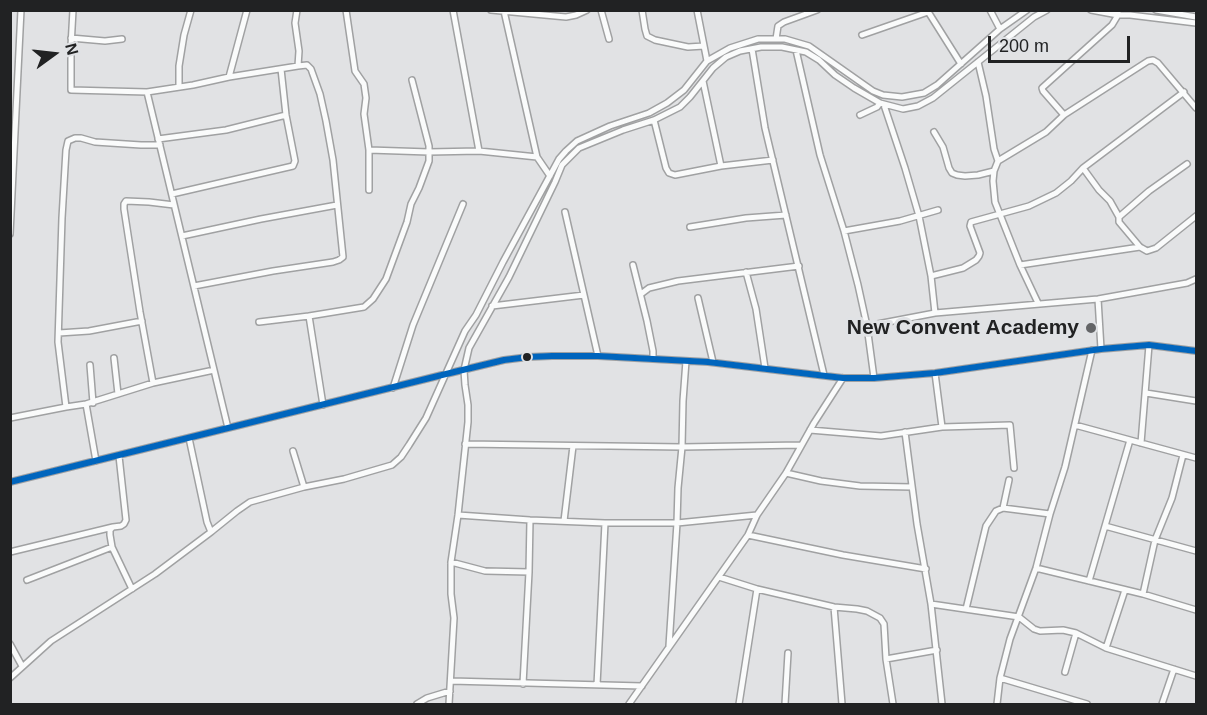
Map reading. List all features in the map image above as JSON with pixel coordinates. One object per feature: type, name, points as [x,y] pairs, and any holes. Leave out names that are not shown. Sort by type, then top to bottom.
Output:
[{"type":"street","points":[[10,234],[21,10]]},
{"type":"street","points":[[73,10],[71,90],[147,92],[229,76],[298,66],[307,65],[311,69],[320,94],[333,160],[343,257],[339,260],[194,286]]},
{"type":"street","points":[[179,87],[180,59],[191,10]]},
{"type":"street","points":[[229,76],[247,10]]},
{"type":"street","points":[[297,10],[295,23],[299,51],[298,66]]},
{"type":"street","points":[[346,10],[355,71],[364,84],[366,98],[364,114],[369,150],[369,190]]},
{"type":"street","points":[[453,10],[479,151]]},
{"type":"street","points":[[491,10],[566,17],[587,10]]},
{"type":"street","points":[[601,10],[609,39]]},
{"type":"street","points":[[642,10],[647,36],[655,40],[688,46],[704,46]]},
{"type":"street","points":[[697,10],[707,61]]},
{"type":"street","points":[[776,39],[778,26],[817,10]]},
{"type":"street","points":[[990,10],[1000,30]]},
{"type":"street","points":[[10,678],[51,641],[132,589],[250,502],[392,465],[401,457],[418,433],[465,331],[476,315],[559,159],[577,141],[610,126],[649,113],[667,103],[684,90],[707,61],[730,48],[758,39],[785,39],[809,46],[873,91],[883,95],[902,97],[924,93],[937,86],[1000,30],[1027,10]]},
{"type":"street","points":[[449,705],[454,618],[451,562],[458,515],[468,405],[464,370],[469,348],[509,277],[562,165],[579,148],[614,133],[654,120],[680,107],[713,68],[726,57],[740,51],[782,46],[806,52],[854,88],[882,104],[903,109],[918,106],[933,99],[1034,16],[1047,10]]},
{"type":"street","points":[[1091,10],[1197,23]]},
{"type":"street","points":[[1156,10],[1197,17]]},
{"type":"street","points":[[504,11],[537,157],[550,176]]},
{"type":"street","points":[[862,35],[927,11],[961,64]]},
{"type":"street","points":[[1064,115],[1042,91],[1042,88],[1112,25],[1118,12]]},
{"type":"street","points":[[71,38],[105,41],[122,39]]},
{"type":"street","points":[[752,49],[765,128],[824,375]]},
{"type":"street","points":[[796,50],[820,155],[844,231],[867,326],[874,378]]},
{"type":"street","points":[[1038,303],[995,202],[993,181],[998,160],[1046,132],[1064,115],[1148,61],[1153,60],[1158,63],[1197,108]]},
{"type":"street","points":[[978,62],[998,160]]},
{"type":"street","points":[[172,194],[293,166],[295,161],[286,115],[281,69]]},
{"type":"street","points":[[259,322],[364,307],[374,299],[386,279],[407,222],[411,204],[429,162],[423,122],[412,80]]},
{"type":"street","points":[[703,81],[721,166]]},
{"type":"street","points":[[147,92],[228,428]]},
{"type":"street","points":[[931,276],[963,268],[976,260],[980,253],[971,222],[1029,206],[1056,193],[1083,168],[1184,92]]},
{"type":"street","points":[[860,115],[882,104]]},
{"type":"street","points":[[882,104],[920,216],[935,313]]},
{"type":"street","points":[[66,407],[58,333],[62,218],[68,141],[81,138],[95,142],[141,145],[226,130],[286,115]]},
{"type":"street","points":[[654,120],[669,173],[675,175],[721,166],[773,160]]},
{"type":"street","points":[[934,132],[943,147],[951,173],[965,176],[994,171]]},
{"type":"street","points":[[369,150],[479,151],[537,157]]},
{"type":"street","points":[[1119,217],[1149,191],[1187,164]]},
{"type":"street","points":[[1083,168],[1110,201],[1119,217],[1119,222],[1140,247],[1147,251],[1156,248],[1197,216]]},
{"type":"street","points":[[153,383],[124,204],[126,201],[174,205]]},
{"type":"street","points":[[393,388],[412,325],[463,204]]},
{"type":"street","points":[[182,236],[338,205]]},
{"type":"street","points":[[844,231],[900,221],[938,210]]},
{"type":"street","points":[[565,212],[598,356]]},
{"type":"street","points":[[690,227],[746,218],[786,215]]},
{"type":"street","points":[[1020,265],[1140,247]]},
{"type":"street","points":[[633,265],[653,359]]},
{"type":"street","points":[[641,294],[649,288],[678,281],[799,266]]},
{"type":"street","points":[[746,272],[756,309],[765,368]]},
{"type":"street","points":[[867,326],[935,313],[1098,299],[1187,283],[1197,279]]},
{"type":"street","points":[[492,306],[584,295]]},
{"type":"street","points":[[698,298],[713,362]]},
{"type":"street","points":[[1098,299],[1101,349]]},
{"type":"street","points":[[309,316],[323,405]]},
{"type":"street","points":[[58,333],[89,331],[142,321]]},
{"type":"street","points":[[1141,442],[1149,345]]},
{"type":"street","points":[[10,482],[504,360],[528,357],[598,356],[713,362],[843,378],[874,378],[935,373],[1101,349],[1149,345],[1197,351]]},
{"type":"street","points":[[997,705],[1000,678],[1010,639],[1036,568],[1065,467],[1092,350]]},
{"type":"street","points":[[114,358],[118,394]]},
{"type":"street","points":[[669,647],[686,361]]},
{"type":"street","points":[[90,365],[90,404],[96,461]]},
{"type":"street","points":[[10,418],[90,404],[153,383],[214,370]]},
{"type":"street","points":[[935,373],[942,427]]},
{"type":"street","points":[[629,705],[748,535],[757,515],[786,473],[843,378]]},
{"type":"street","points":[[1146,393],[1197,401]]},
{"type":"street","points":[[810,430],[881,436],[942,427],[1010,425],[1014,468]]},
{"type":"street","points":[[1075,425],[1197,458]]},
{"type":"street","points":[[905,432],[917,524],[931,604],[942,705]]},
{"type":"street","points":[[189,438],[211,532]]},
{"type":"street","points":[[1089,581],[1130,440]]},
{"type":"street","points":[[465,444],[682,447],[801,445]]},
{"type":"street","points":[[564,521],[573,446]]},
{"type":"street","points":[[293,452],[304,487]]},
{"type":"street","points":[[1143,594],[1155,540],[1172,498],[1183,455]]},
{"type":"street","points":[[10,552],[124,524],[126,520],[119,456]]},
{"type":"street","points":[[786,473],[821,481],[860,486],[912,487]]},
{"type":"street","points":[[1003,508],[1009,480]]},
{"type":"street","points":[[966,609],[986,526],[996,511],[1003,508],[1050,514]]},
{"type":"street","points":[[458,515],[605,523],[677,523],[757,515]]},
{"type":"street","points":[[523,684],[530,520]]},
{"type":"street","points":[[597,685],[605,523]]},
{"type":"street","points":[[1106,526],[1197,551]]},
{"type":"street","points":[[113,527],[110,530],[112,547],[132,589]]},
{"type":"street","points":[[748,535],[843,555],[926,569]]},
{"type":"street","points":[[27,580],[112,547]]},
{"type":"street","points":[[451,562],[485,571],[529,572]]},
{"type":"street","points":[[1036,568],[1143,594],[1197,610]]},
{"type":"street","points":[[719,577],[757,589],[834,607],[867,611],[883,620],[893,705]]},
{"type":"street","points":[[739,705],[757,589]]},
{"type":"street","points":[[1106,648],[1125,590]]},
{"type":"street","points":[[931,604],[1019,617],[1040,631],[1063,630],[1076,633],[1106,648],[1197,676]]},
{"type":"street","points":[[834,607],[842,705]]},
{"type":"street","points":[[1065,672],[1076,633]]},
{"type":"street","points":[[10,644],[22,666]]},
{"type":"street","points":[[886,658],[936,650]]},
{"type":"street","points":[[785,705],[788,653]]},
{"type":"street","points":[[1162,705],[1174,669]]},
{"type":"street","points":[[1000,678],[1087,705]]},
{"type":"street","points":[[451,681],[642,686]]},
{"type":"street","points":[[417,705],[427,698],[450,691]]},
{"type":"transit line","points":[[10,482],[504,360],[528,357],[598,356],[708,362],[843,378],[874,378],[935,373],[1101,349],[1149,345],[1196,351]]},
{"type":"place","name":"New Convent Academy","points":[[1091,328]]}]
